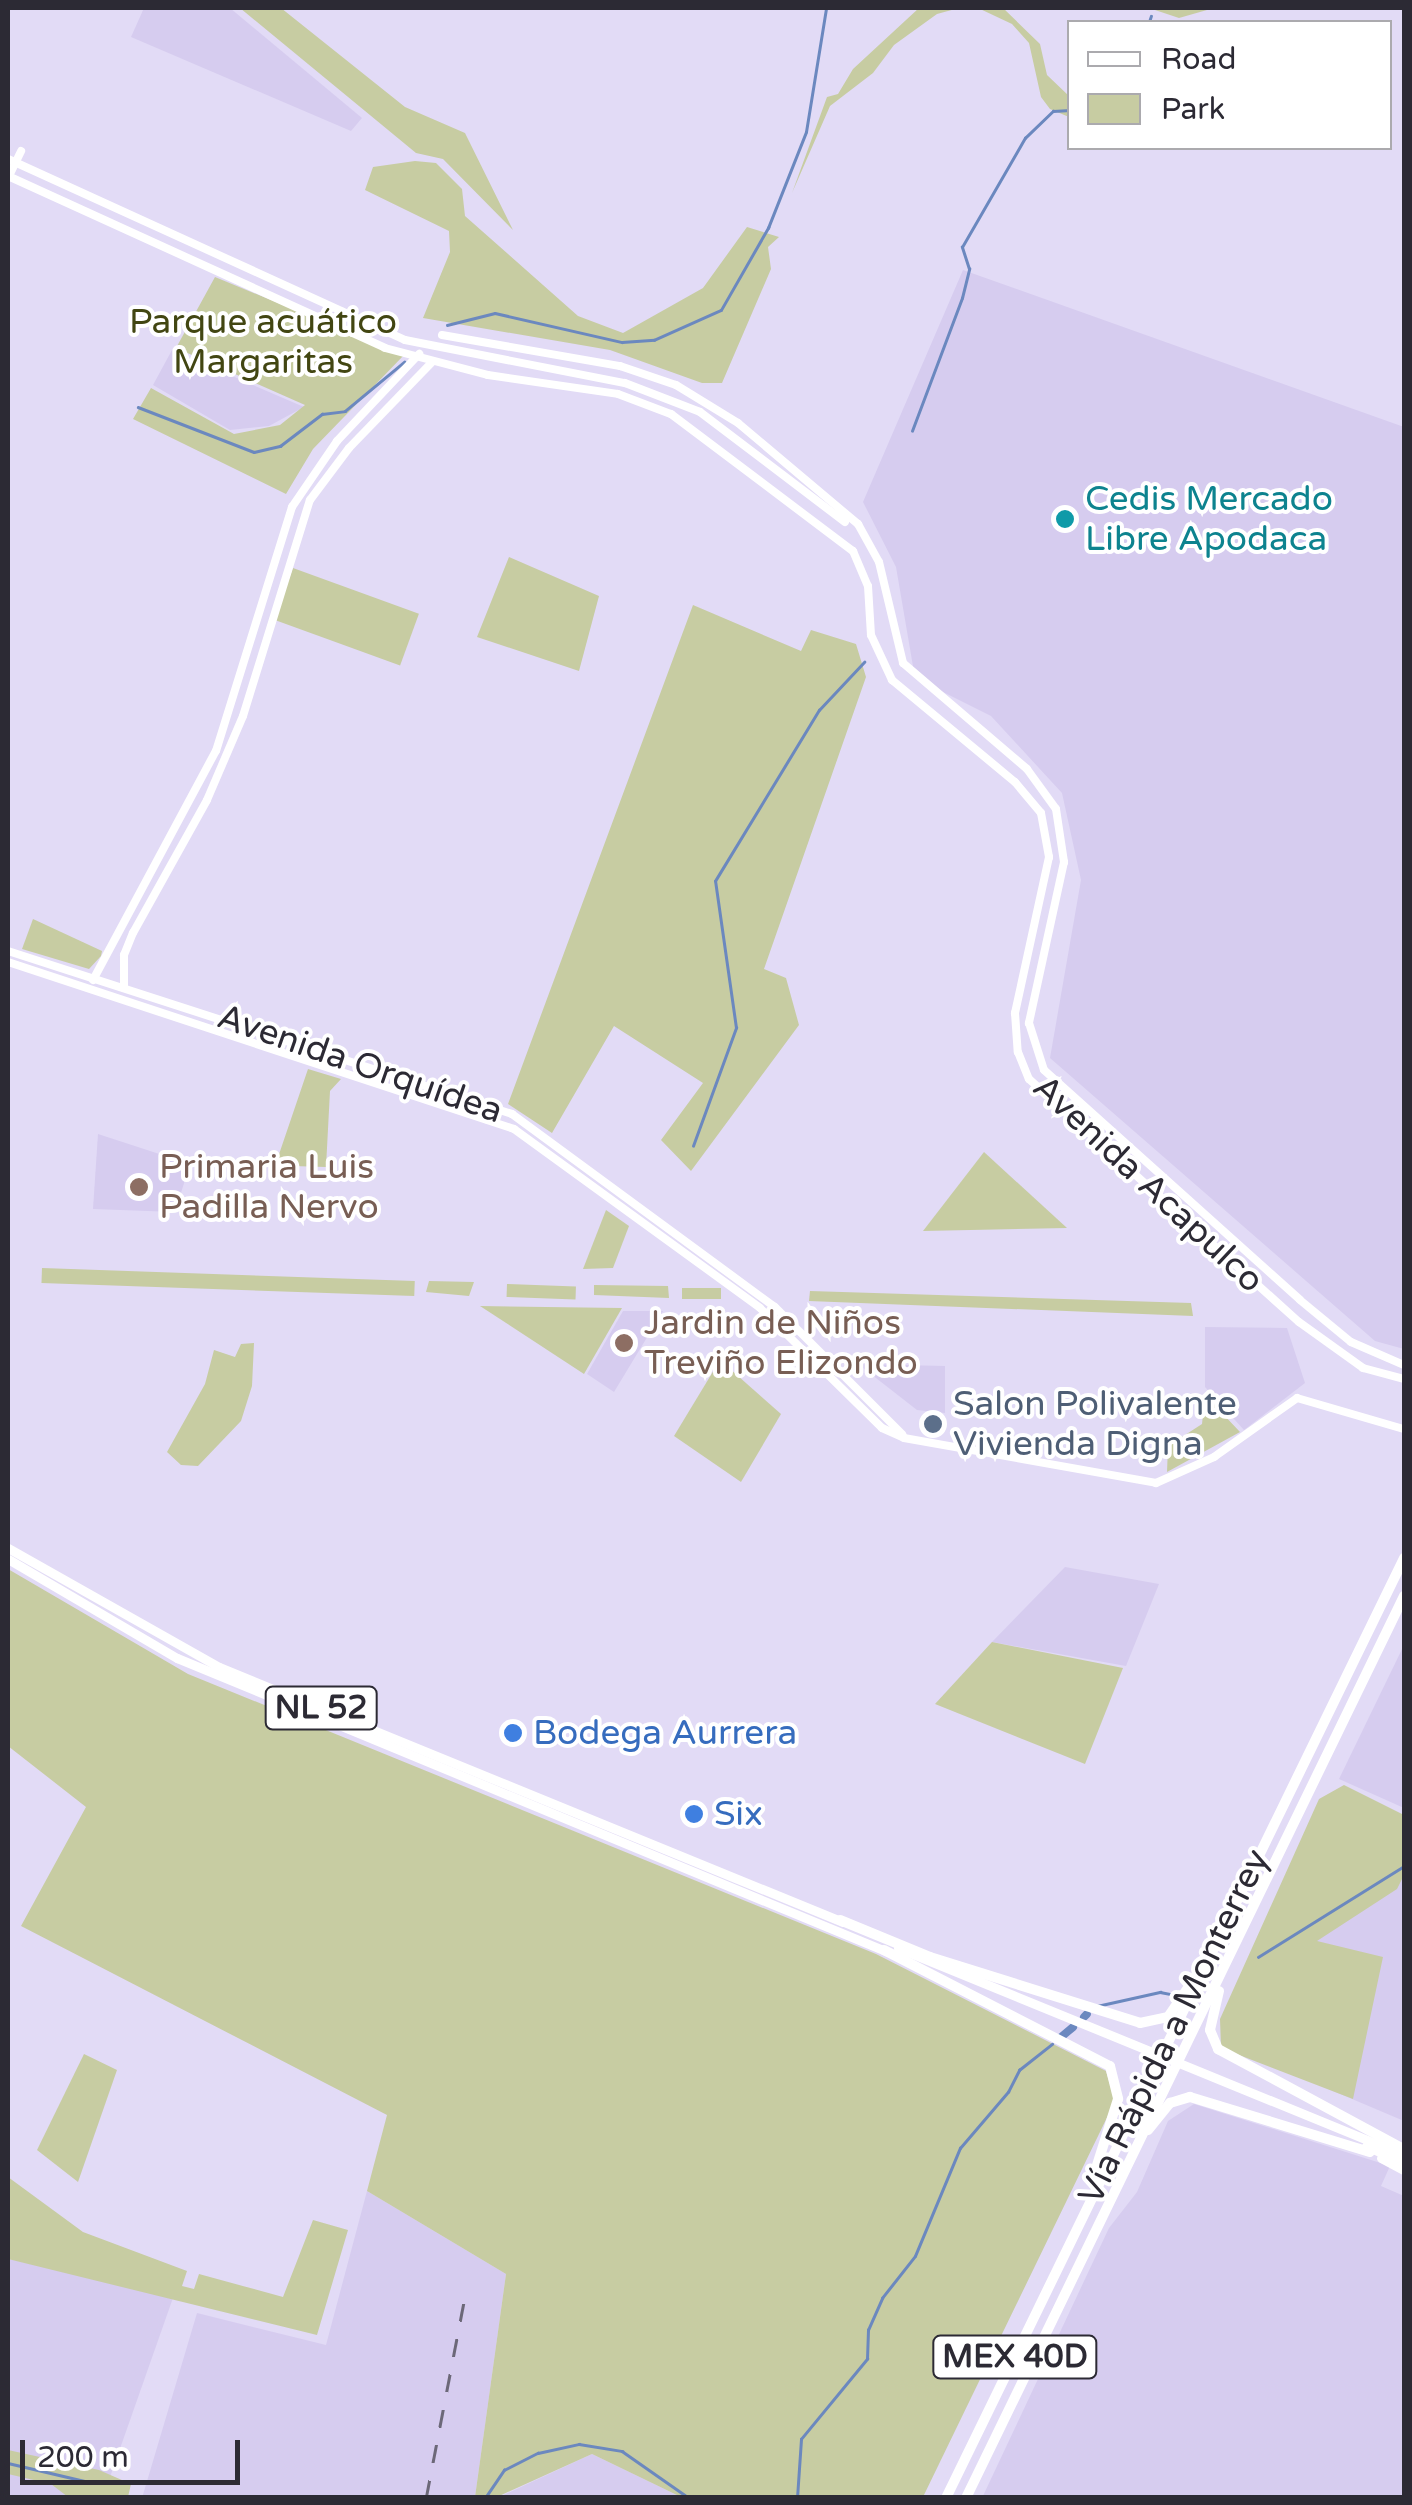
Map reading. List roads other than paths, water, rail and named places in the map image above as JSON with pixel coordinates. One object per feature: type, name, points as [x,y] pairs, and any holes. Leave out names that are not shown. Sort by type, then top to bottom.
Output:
[{"type":"highway","name":"Vía Rápida a Monterrey","points":[[946,2498],[1089,2196],[1404,1558]]},
{"type":"highway","name":"MEX 40D","points":[[966,2498],[1404,1596]]},
{"type":"highway","points":[[840,1920],[930,1957],[1146,2023],[1168,2017],[1210,1956]]},
{"type":"highway","points":[[884,1950],[1110,2066],[1118,2099],[1089,2196]]},
{"type":"highway","points":[[1228,1961],[1211,2024],[1214,2046],[1404,2156]]},
{"type":"highway","points":[[1142,2134],[1170,2103],[1190,2097],[1370,2152]]},
{"type":"main road","name":"NL 52","points":[[8,1548],[196,1656],[448,1765],[840,1920]]},
{"type":"main road","points":[[8,1559],[177,1658],[448,1765],[884,1950],[1404,2156]]},
{"type":"main road","points":[[840,1920],[1095,2032]]},
{"type":"main road","points":[[1230,2086],[1344,2137],[1404,2156]]},
{"type":"main road","points":[[1370,2152],[1404,2170]]},
{"type":"street","points":[[8,177],[12,162],[21,151]]},
{"type":"street","points":[[12,162],[422,346],[654,392],[700,412],[844,522]]},
{"type":"street","name":"Avenida Acapulco","points":[[8,177],[417,358],[618,394],[672,414],[853,551],[868,586],[874,646],[892,680],[1015,782],[1044,822],[1048,858],[1015,1013],[1018,1052],[1029,1079],[1299,1322],[1363,1368],[1404,1379]]},
{"type":"street","name":"Avenida Acapulco","points":[[442,335],[620,366],[676,385],[738,423],[858,524],[880,562],[890,630],[903,663],[1027,769],[1056,809],[1064,862],[1029,1023],[1044,1070],[1300,1300],[1352,1342],[1404,1366]]},
{"type":"street","points":[[89,987],[216,751],[298,495],[337,441],[417,358],[422,346]]},
{"type":"street","points":[[124,997],[124,955],[207,800],[243,716],[310,500],[349,448],[432,362],[438,350]]},
{"type":"street","name":"Avenida Orquídea","points":[[8,951],[512,1114],[775,1307],[904,1438]]},
{"type":"street","name":"Avenida Orquídea","points":[[8,962],[124,997],[514,1129],[760,1308],[882,1428],[904,1438],[1144,1482],[1182,1477],[1305,1397],[1404,1429]]},
{"type":"street","points":[[647,1842],[657,1854]]},
{"type":"waterway","points":[[447,325],[495,313],[622,342],[654,340],[721,310],[768,228],[806,132],[826,8]]},
{"type":"waterway","points":[[1150,20],[1151,16]]},
{"type":"waterway","points":[[912,431],[962,298],[969,269],[962,247],[1025,138],[1053,111],[1067,110]]},
{"type":"waterway","points":[[138,407],[254,452],[280,446],[322,414],[345,411],[404,362]]},
{"type":"waterway","points":[[693,1146],[736,1028],[715,881],[819,710],[864,662]]},
{"type":"waterway","points":[[1258,1957],[1404,1866]]},
{"type":"waterway","points":[[1097,2006],[1160,1992],[1176,1995]]},
{"type":"waterway","points":[[1084,2017],[1087,2014]]},
{"type":"waterway","points":[[1060,2038],[1073,2027]]},
{"type":"waterway","points":[[797,2498],[801,2439],[867,2359],[868,2330],[882,2298],[915,2256],[960,2148],[1008,2092],[1019,2070],[1052,2044]]},
{"type":"waterway","points":[[485,2498],[504,2470],[538,2453],[579,2444],[622,2451],[689,2498]]},
{"type":"waterway","points":[[8,2463],[93,2483]]},
{"type":"railway","points":[[426,2498],[467,2286]]},
{"type":"place","name":"Cedis Mercado Libre Apodaca","points":[[1065,519]]},
{"type":"place","name":"Primaria Luis Padilla Nervo","points":[[139,1187]]},
{"type":"place","name":"Jardin de Niños Treviño Elizondo","points":[[624,1343]]},
{"type":"place","name":"Salon Polivalente Vivienda Digna","points":[[933,1424]]},
{"type":"place","name":"Bodega Aurrera","points":[[513,1733]]},
{"type":"place","name":"Six","points":[[694,1814]]},
{"type":"park label","name":"Parque acuático Margaritas","points":[[263,342]]}]
